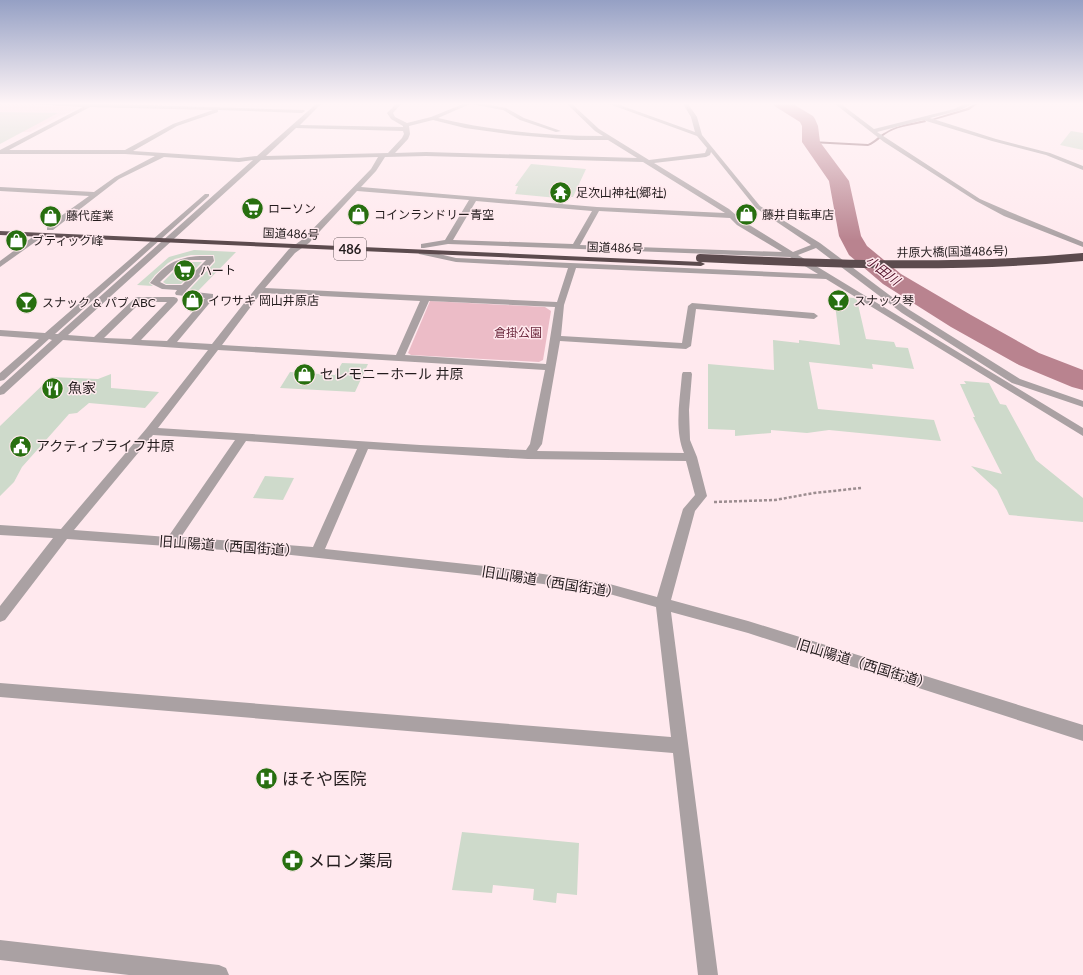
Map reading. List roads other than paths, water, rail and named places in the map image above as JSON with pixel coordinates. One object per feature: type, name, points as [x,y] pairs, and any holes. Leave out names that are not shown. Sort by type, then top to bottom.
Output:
[{"type":"highway","name":"国道486号","points":[[0,226],[162,234],[302,244]]},
{"type":"highway","name":"国道486号","points":[[0,233],[155,241],[302,244],[701,261]]},
{"type":"highway","name":"井原大橋(国道486号)","points":[[701,261],[921,266],[1011,263],[1083,257]]},
{"type":"highway","name":"井原大橋(国道486号)","points":[[701,261],[927,272],[1020,269],[1083,263]]},
{"type":"street","points":[[125,152],[130,150]]},
{"type":"street","points":[[0,378],[259,150]]},
{"type":"street","points":[[0,392],[270,150]]},
{"type":"street","points":[[0,616],[64,534],[150,430],[259,290],[287,257],[302,244],[356,189],[374,170],[386,154],[392,150]]},
{"type":"street","points":[[627,150],[792,255],[1083,433]]},
{"type":"street","points":[[0,152],[125,152],[235,159],[386,154],[469,154],[646,161],[706,155],[708,154],[709,150]]},
{"type":"street","points":[[712,150],[758,207],[817,245],[905,311],[1016,381],[1083,404]]},
{"type":"street","points":[[899,150],[978,200],[1006,214],[1083,245]]},
{"type":"street","points":[[1031,150],[1048,154],[1083,168]]},
{"type":"street","points":[[50,228],[121,176],[163,154]]},
{"type":"street","points":[[0,189],[97,194]]},
{"type":"street","points":[[356,189],[473,200],[597,209],[732,216]]},
{"type":"street","points":[[448,242],[473,200]]},
{"type":"street","points":[[575,247],[597,209]]},
{"type":"street","points":[[0,265],[41,235]]},
{"type":"street","points":[[423,249],[448,242],[792,255],[817,245]]},
{"type":"street","points":[[423,249],[456,260],[830,277]]},
{"type":"street","points":[[170,345],[210,296],[181,291],[154,283],[179,260],[189,257],[210,258],[210,260],[181,291]]},
{"type":"street","points":[[528,455],[536,444],[556,338],[560,305],[573,265]]},
{"type":"street","points":[[259,290],[560,305]]},
{"type":"street","points":[[858,294],[872,296],[898,310],[905,311]]},
{"type":"street","points":[[399,358],[426,298]]},
{"type":"street","points":[[96,340],[139,299],[174,300],[134,342]]},
{"type":"street","points":[[556,338],[686,346],[692,306],[814,316]]},
{"type":"street","points":[[0,333],[215,348],[550,367]]},
{"type":"street","points":[[687,374],[684,410],[684,440],[691,457],[701,496],[699,500],[689,509],[663,604],[708,975]]},
{"type":"street","points":[[150,430],[528,455],[691,457]]},
{"type":"street","points":[[171,542],[243,437]]},
{"type":"street","points":[[317,553],[364,445]]},
{"type":"street","name":"旧山陽道（西国街道）","points":[[0,530],[317,553],[494,572],[606,588],[748,627],[1083,733]]},
{"type":"street","points":[[0,690],[681,746]]},
{"type":"street","points":[[0,950],[219,975]]},
{"type":"waterway","name":"小田川","points":[[816,150],[839,181],[850,236],[857,250],[892,279],[961,321],[1029,359],[1083,381]]},
{"type":"place","name":"足次山神社(郷社)","points":[[561,193]]},
{"type":"place","name":"ローソン","points":[[253,209]]},
{"type":"place","name":"コインランドリー青空","points":[[358,215]]},
{"type":"place","name":"藤井自転車店","points":[[746,215]]},
{"type":"place","name":"藤代産業","points":[[50,216]]},
{"type":"place","name":"ブティック峰","points":[[17,241]]},
{"type":"place","name":"ハート","points":[[185,271]]},
{"type":"place","name":"イワサキ 岡山井原店","points":[[193,301]]},
{"type":"place","name":"スナック琴","points":[[839,301]]},
{"type":"place","name":"スナック & パブ ABC","points":[[26,303]]},
{"type":"place","name":"セレモニーホール 井原","points":[[305,374]]},
{"type":"place","name":"魚家","points":[[53,388]]},
{"type":"place","name":"アクティブライフ井原","points":[[21,446]]},
{"type":"place","name":"ほそや医院","points":[[267,779]]},
{"type":"place","name":"メロン薬局","points":[[292,861]]},
{"type":"park label","name":"倉掛公園","points":[[518,333]]}]
